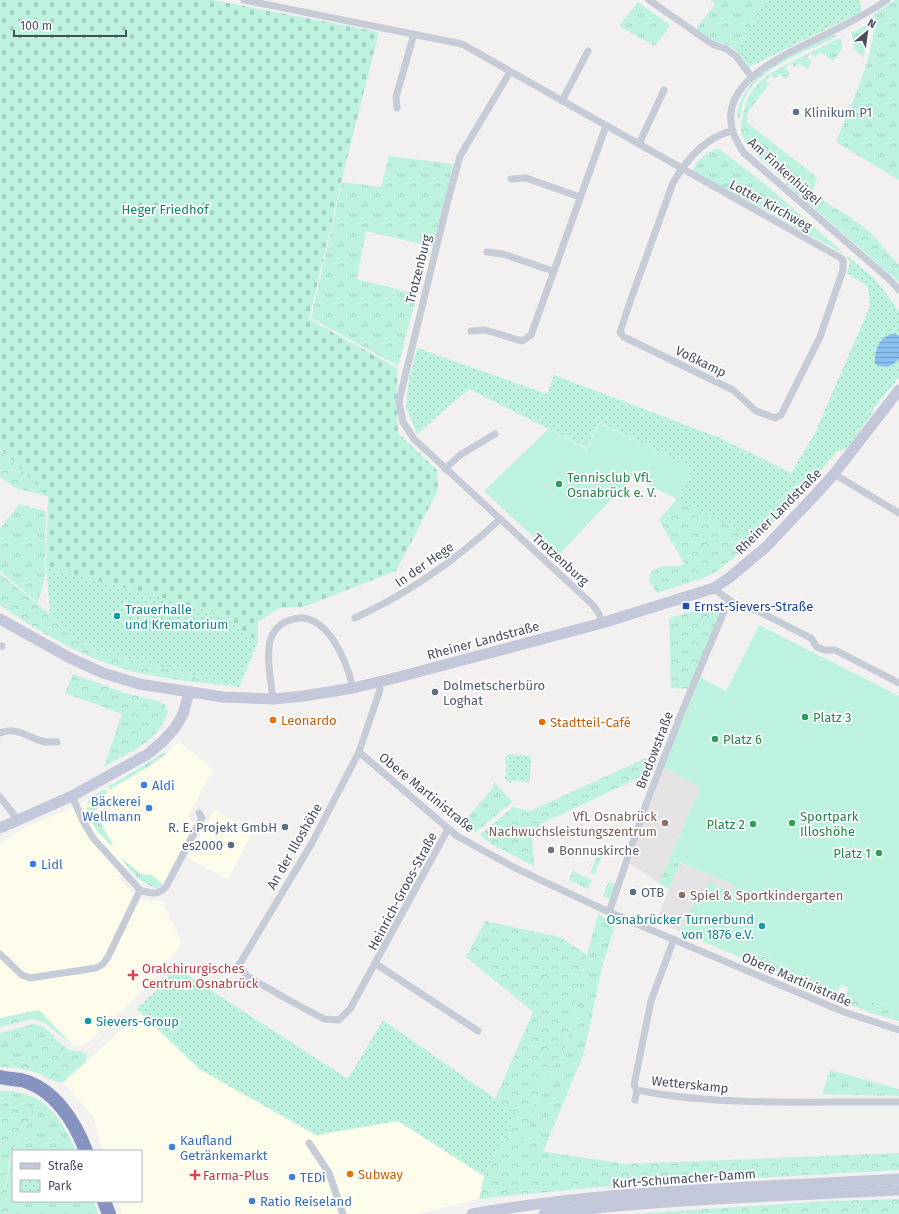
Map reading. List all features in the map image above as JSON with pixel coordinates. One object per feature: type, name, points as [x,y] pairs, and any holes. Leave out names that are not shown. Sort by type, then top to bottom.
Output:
[{"type":"highway","points":[[3,1079],[22,1080],[39,1088],[54,1099],[75,1126],[86,1150]]},
{"type":"highway","points":[[104,1202],[109,1214]]},
{"type":"street","name":"Lotter Kirchweg","points":[[244,0],[462,44],[839,257],[843,260],[844,266]]},
{"type":"street","points":[[649,0],[712,44],[726,49],[736,56],[751,76]]},
{"type":"street","points":[[681,168],[712,138],[731,131],[730,120],[734,101],[740,90],[751,76],[768,64],[868,13],[887,0]]},
{"type":"street","points":[[396,108],[396,97],[414,34]]},
{"type":"street","points":[[562,101],[588,51]]},
{"type":"street","name":"Trotzenburg","points":[[510,72],[460,156],[400,389],[399,401],[403,422],[414,439],[499,520],[593,605],[599,614],[602,623]]},
{"type":"street","points":[[638,144],[664,90]]},
{"type":"street","points":[[471,331],[485,330],[522,342],[531,335],[606,126]]},
{"type":"street","name":"Am Finkenhügel","points":[[731,131],[736,142],[744,153],[889,279],[899,290]]},
{"type":"street","name":"Voßkamp","points":[[681,168],[673,183],[621,328],[620,332],[624,337],[733,390],[756,411],[775,418],[781,415],[820,337],[844,266]]},
{"type":"street","points":[[511,179],[526,178],[580,197]]},
{"type":"street","points":[[487,252],[503,254],[553,271]]},
{"type":"street","name":"Rheiner Landstraße","points":[[0,619],[42,644],[103,673],[139,684],[189,693],[223,697],[273,699],[304,696],[353,688],[378,682],[602,623],[714,588],[730,578],[766,547],[834,474],[899,390]]},
{"type":"street","points":[[445,468],[460,455],[495,434]]},
{"type":"street","points":[[834,474],[899,513]]},
{"type":"street","name":"In der Hege","points":[[355,618],[395,598],[432,575],[472,545],[499,520]]},
{"type":"street","points":[[714,588],[729,600],[749,610],[756,610],[811,638],[817,647],[824,650],[835,650],[899,683]]},
{"type":"street","name":"Bredowstraße","points":[[609,912],[648,799],[729,600]]},
{"type":"street","points":[[273,699],[269,656],[270,642],[277,628],[293,619],[314,622],[328,633],[346,667],[353,688]]},
{"type":"street","name":"An der Illoshöhe","points":[[285,998],[247,976],[239,965],[312,843],[359,752],[380,690],[378,682]]},
{"type":"street","points":[[0,828],[72,796],[135,762],[162,742],[174,728],[183,714],[189,693]]},
{"type":"street","points":[[0,733],[12,730],[45,742],[57,742]]},
{"type":"street","name":"Obere Martinistraße","points":[[359,752],[437,817],[457,836],[515,868],[609,912],[844,1012],[899,1030]]},
{"type":"street","points":[[72,796],[83,821],[93,838],[140,890],[154,894],[161,892],[166,887],[202,818],[199,813]]},
{"type":"street","points":[[0,797],[18,820]]},
{"type":"street","name":"Heinrich-Groos-Straße","points":[[285,998],[324,1019],[339,1020],[350,1010],[448,829]]},
{"type":"street","points":[[0,954],[22,975],[30,978],[96,968],[103,964],[108,957],[140,890]]},
{"type":"street","name":"Wetterskamp","points":[[674,939],[651,1001],[634,1085],[637,1090],[664,1096],[727,1100],[899,1102]]},
{"type":"street","name":"Heinrich-Groos-Straße","points":[[376,964],[478,1031]]},
{"type":"street","points":[[635,1100],[637,1090]]},
{"type":"street","points":[[309,1143],[330,1173],[343,1214]]},
{"type":"street","name":"Kurt-Schumacher-Damm","points":[[472,1214],[583,1198],[899,1179]]},
{"type":"street","name":"Kurt-Schumacher-Damm","points":[[544,1214],[583,1209],[899,1190]]},
{"type":"shaded area","points":[[179,742],[213,769],[188,816],[194,824],[163,884],[157,888],[150,887],[141,882],[129,867],[118,876],[140,901],[161,900],[182,943],[153,981],[84,1046],[73,1046],[39,1010],[0,1018],[0,844],[20,830],[80,804],[108,787],[109,789],[166,754]]},
{"type":"shaded area","name":"VfL Osnabrück Nachwuchsleistungszentrum","points":[[663,767],[700,788],[659,883],[630,864]]},
{"type":"shaded area","points":[[214,810],[253,831],[228,879],[188,858]]},
{"type":"shaded area","name":"Spiel & Sportkindergarten","points":[[680,863],[736,886],[733,893],[704,893],[699,891],[681,932],[656,921]]},
{"type":"shaded area","points":[[141,1013],[199,1069],[316,1135],[398,1121],[484,1176],[479,1199],[416,1214],[122,1214],[118,1202],[142,1202],[142,1150],[103,1150],[93,1116],[63,1082]]},
{"type":"green space","name":"Heger Friedhof","points":[[0,0],[213,0],[379,32],[347,158],[309,319],[397,368],[398,433],[437,470],[438,490],[396,571],[303,607],[279,608],[258,622],[258,642],[218,613],[46,567],[48,496],[0,448]]},
{"type":"green space","points":[[710,0],[764,0],[737,51],[727,45],[712,40],[696,29],[715,4]]},
{"type":"green space","points":[[764,0],[859,0],[862,9],[861,12],[749,67],[737,51]]},
{"type":"green space","points":[[895,0],[899,0],[899,180],[836,142],[868,61],[874,28],[873,15]]},
{"type":"green space","points":[[638,2],[670,25],[655,46],[619,26]]},
{"type":"green space","points":[[867,25],[869,28],[864,57],[853,49],[854,45],[851,33]]},
{"type":"green space","points":[[834,35],[838,36],[788,59],[764,74],[747,93],[742,105],[740,117],[737,117],[741,101],[749,87],[760,75],[789,56]]},
{"type":"green space","points":[[840,38],[842,48],[833,61],[820,52],[816,57],[810,53],[807,58],[812,62],[807,69],[798,63],[795,67],[789,63]]},
{"type":"green space","points":[[789,63],[785,69],[790,73],[786,79],[779,74],[776,79],[770,75],[766,81],[769,84],[746,115],[749,118],[746,122],[817,177],[812,192],[813,195],[847,215],[869,231],[899,265],[899,282],[786,184],[787,182],[752,151],[744,139],[741,133],[741,124],[745,105],[753,89],[758,83],[772,73]]},
{"type":"green space","points":[[717,149],[722,151],[765,184],[846,255],[693,171],[696,164],[702,157]]},
{"type":"green space","points":[[389,156],[454,164],[433,247],[366,231],[357,279],[417,294],[398,366],[311,318],[342,182],[381,187]]},
{"type":"green space","points":[[846,255],[875,279],[899,311],[899,377],[874,408],[872,414],[847,448],[837,451],[812,482],[755,540],[677,499],[692,469],[599,422],[587,448],[469,389],[417,434],[406,407],[408,384],[417,348],[547,394],[554,375],[720,438],[791,473],[815,433],[870,306],[868,287],[847,273],[850,263]]},
{"type":"green space","name":"Tennisclub VfL Osnabrück e. V.","points":[[599,423],[692,469],[677,499],[632,477],[556,558],[484,491],[548,429],[587,449]]},
{"type":"green space","points":[[0,449],[50,497],[16,488],[0,477]]},
{"type":"green space","points":[[677,499],[746,520],[755,540],[716,572],[704,578],[657,593],[649,581],[651,572],[662,566],[681,566],[684,563],[659,520]]},
{"type":"green space","points":[[19,504],[46,511],[45,576],[38,603],[0,571],[0,529]]},
{"type":"green space","points":[[46,567],[218,613],[258,642],[239,687],[96,651],[66,633],[50,614]]},
{"type":"green space","points":[[0,574],[50,614],[66,633],[96,651],[239,687],[139,673],[120,668],[84,654],[49,636],[0,605]]},
{"type":"green space","points":[[717,604],[723,607],[688,689],[671,688],[669,618]]},
{"type":"green space","name":"Sportpark Illoshöhe","points":[[759,625],[899,696],[899,1009],[846,995],[848,987],[841,985],[839,989],[756,953],[753,957],[741,952],[739,957],[681,932],[699,891],[704,893],[708,882],[733,892],[736,886],[670,858],[700,788],[663,767],[700,677],[726,691]]},
{"type":"green space","points":[[73,674],[125,693],[158,701],[165,705],[168,711],[159,730],[142,745],[104,767],[122,714],[65,693]]},
{"type":"green space","points":[[165,752],[166,754],[151,765],[109,790],[108,787]]},
{"type":"green space","points":[[657,753],[660,756],[654,770],[541,824],[532,835],[534,866],[491,844],[480,835],[513,807],[530,811]]},
{"type":"green space","points":[[509,754],[531,756],[530,782],[513,781],[510,783],[504,778],[506,776],[506,756]]},
{"type":"green space","points":[[494,782],[512,801],[476,832],[462,824],[492,789]]},
{"type":"green space","points":[[105,789],[108,793],[95,800],[98,805],[86,804],[90,798]]},
{"type":"green space","points":[[87,807],[98,808],[94,811],[114,847],[105,840],[94,826],[86,811]]},
{"type":"green space","points":[[599,852],[603,854],[594,875],[590,873]]},
{"type":"green space","points":[[120,857],[141,874],[151,875],[163,884],[157,888],[145,884]]},
{"type":"green space","points":[[670,858],[680,863],[669,889],[659,883]]},
{"type":"green space","points":[[573,871],[592,880],[588,889],[569,880]]},
{"type":"green space","points":[[609,881],[616,884],[610,899],[603,896]]},
{"type":"green space","points":[[598,914],[616,923],[603,963],[584,1053],[543,1152],[519,1148],[543,1082],[565,1049]]},
{"type":"green space","points":[[485,921],[560,937],[587,955],[565,1049],[543,1082],[520,1148],[626,1164],[899,1153],[899,1170],[599,1187],[479,1199],[484,1176],[516,1114],[495,1099],[533,1012],[466,957]]},
{"type":"green space","points":[[741,952],[755,953],[839,989],[835,997],[739,957]]},
{"type":"green space","points":[[175,967],[348,1079],[383,1020],[517,1114],[484,1176],[398,1121],[316,1135],[199,1069],[137,1009],[159,988]]},
{"type":"green space","points":[[846,995],[899,1009],[899,1021],[874,1014],[844,1002]]},
{"type":"green space","points":[[39,1010],[73,1046],[45,1023],[33,1019],[0,1027],[0,1018]]},
{"type":"green space","points":[[34,1024],[44,1027],[56,1038],[47,1037],[26,1060],[0,1057],[0,1033]]},
{"type":"green space","points":[[47,1037],[52,1038],[69,1050],[82,1052],[87,1055],[86,1062],[63,1082],[51,1080],[38,1073],[26,1070],[0,1067],[0,1057],[26,1060],[29,1059],[39,1042]]},
{"type":"green space","points":[[830,1070],[899,1089],[899,1096],[822,1094]]},
{"type":"green space","points":[[0,1091],[15,1092],[39,1100],[56,1116],[64,1127],[76,1150],[14,1150],[19,1137],[33,1115],[29,1106],[0,1106]]},
{"type":"green space","points":[[0,1106],[29,1106],[33,1109],[33,1114],[19,1137],[14,1150],[12,1150],[10,1159],[6,1184],[10,1214],[0,1214]]},
{"type":"green space","points":[[12,1157],[12,1202],[94,1202],[98,1214],[10,1214],[6,1184]]},
{"type":"green space","points":[[899,1199],[899,1214],[630,1214],[829,1201]]},
{"type":"water","points":[[895,333],[899,336],[899,359],[893,364],[885,367],[875,364],[879,344],[885,337]]},
{"type":"place","name":"Klinikum P1","points":[[796,112]]},
{"type":"place","name":"Tennisclub VfL Osnabrück e. V.","points":[[559,484]]},
{"type":"place","name":"Ernst-Sievers-Straße","points":[[686,606]]},
{"type":"place","name":"Trauerhalle und Krematorium","points":[[117,616]]},
{"type":"place","name":"Dolmetscherbüro Loghat","points":[[435,692]]},
{"type":"place","name":"Platz 3","points":[[805,717]]},
{"type":"place","name":"Leonardo","points":[[273,720]]},
{"type":"place","name":"Stadtteil-Café","points":[[542,722]]},
{"type":"place","name":"Platz 6","points":[[715,739]]},
{"type":"place","name":"Aldi","points":[[144,785]]},
{"type":"place","name":"Bäckerei Wellmann","points":[[149,808]]},
{"type":"place","name":"VfL Osnabrück Nachwuchsleistungszentrum","points":[[665,823]]},
{"type":"place","name":"Sportpark Illoshöhe","points":[[792,823]]},
{"type":"place","name":"Platz 2","points":[[753,824]]},
{"type":"place","name":"R. E. Projekt GmbH","points":[[285,827]]},
{"type":"place","name":"es2000","points":[[231,845]]},
{"type":"place","name":"Bonnuskirche","points":[[551,850]]},
{"type":"place","name":"Platz 1","points":[[879,853]]},
{"type":"place","name":"Lidl","points":[[33,864]]},
{"type":"place","name":"OTB","points":[[633,892]]},
{"type":"place","name":"Spiel & Sportkindergarten","points":[[682,895]]},
{"type":"place","name":"Osnabrücker Turnerbund von 1876 e.V.","points":[[762,926]]},
{"type":"place","name":"Oralchirurgisches Centrum Osnabrück","points":[[133,975]]},
{"type":"place","name":"Sievers-Group","points":[[88,1021]]},
{"type":"place","name":"Kaufland Getränkemarkt","points":[[172,1147]]},
{"type":"place","name":"Subway","points":[[350,1174]]},
{"type":"place","name":"Farma-Plus","points":[[195,1175]]},
{"type":"place","name":"TEDi","points":[[292,1177]]},
{"type":"place","name":"Ratio Reiseland","points":[[252,1201]]}]
